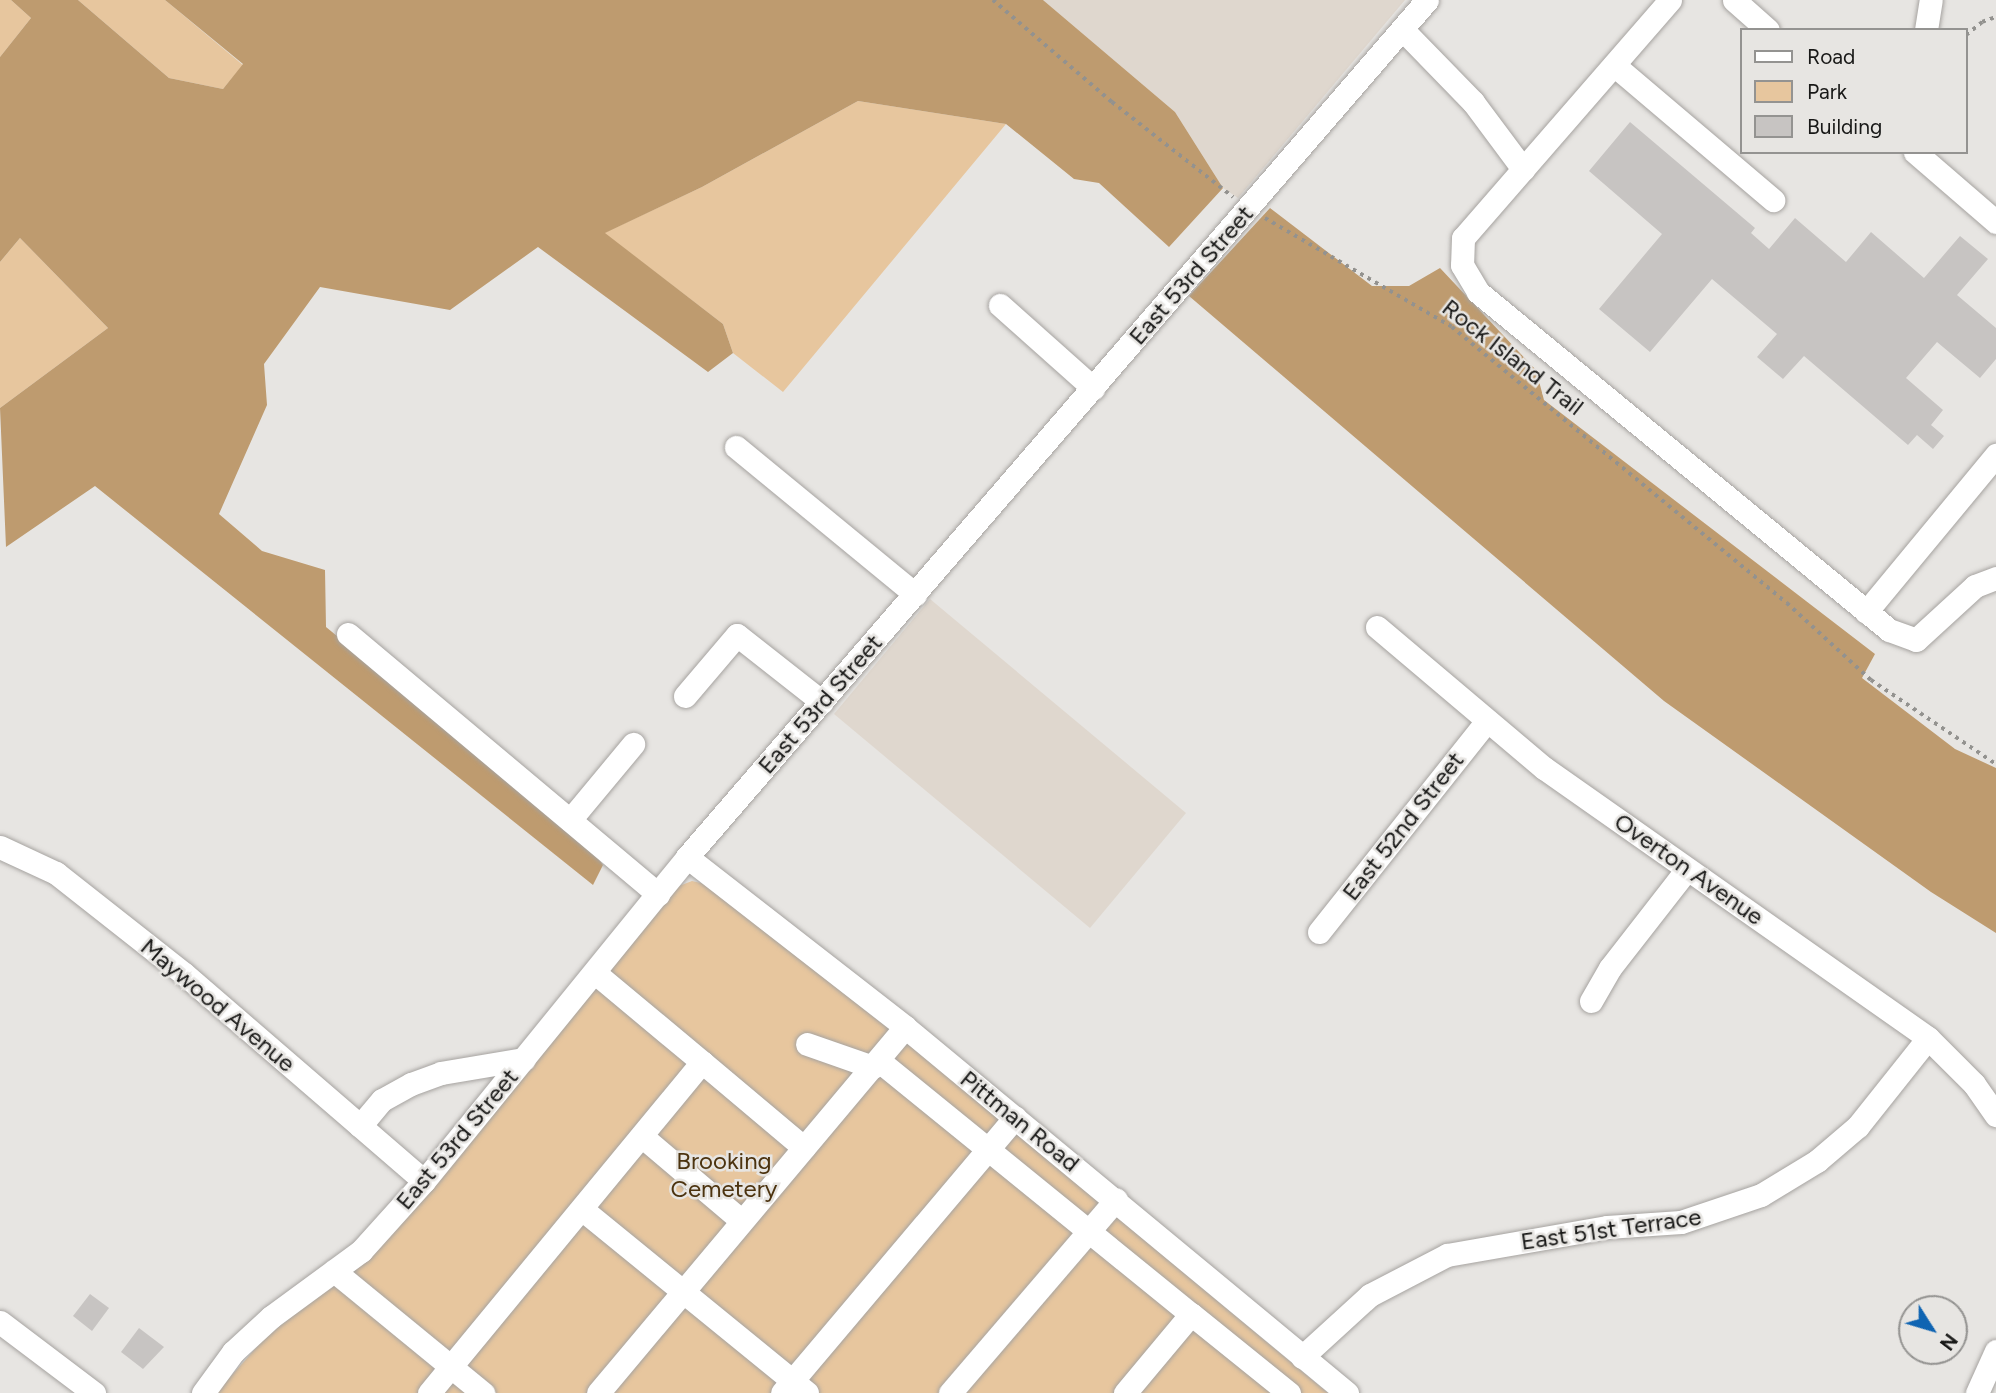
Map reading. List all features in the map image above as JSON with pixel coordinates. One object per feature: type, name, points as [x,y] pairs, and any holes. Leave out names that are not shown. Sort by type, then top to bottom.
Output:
[{"type":"street","name":"East 53rd Street","points":[[206,1392],[233,1352],[271,1317],[361,1251],[424,1181],[596,973],[687,857],[1427,0]]},
{"type":"street","points":[[1670,0],[1463,237],[1462,265],[1478,292],[1889,630],[1916,640],[1976,586],[1996,578]]},
{"type":"street","points":[[1734,0],[1766,28]]},
{"type":"street","points":[[1926,28],[1931,0]]},
{"type":"street","points":[[1402,29],[1473,102],[1524,169]]},
{"type":"street","points":[[1614,65],[1773,200]]},
{"type":"street","points":[[1917,154],[1996,222]]},
{"type":"street","points":[[1000,305],[1093,388]]},
{"type":"street","points":[[736,447],[915,594]]},
{"type":"street","points":[[1866,612],[1996,455]]},
{"type":"street","name":"Overton Avenue","points":[[1377,627],[1544,768],[1928,1038],[1974,1084],[1996,1115]]},
{"type":"street","points":[[348,634],[658,894]]},
{"type":"street","points":[[685,696],[737,635],[822,702]]},
{"type":"street","name":"East 52nd Street","points":[[1319,932],[1487,720]]},
{"type":"street","points":[[570,820],[632,744]]},
{"type":"street","name":"Maywood Avenue","points":[[0,847],[56,873],[183,973],[424,1181]]},
{"type":"street","name":"Pittman Road","points":[[687,857],[905,1027],[1348,1393]]},
{"type":"street","points":[[1591,1001],[1610,968],[1687,869]]},
{"type":"street","points":[[596,973],[804,1148]]},
{"type":"street","points":[[598,1393],[905,1027]]},
{"type":"street","name":"East 51st Terrace","points":[[1303,1357],[1370,1295],[1447,1255],[1607,1227],[1681,1222],[1761,1195],[1817,1161],[1858,1126],[1928,1038]]},
{"type":"street","points":[[807,1044],[875,1063],[988,1150],[1087,1233],[1289,1393]]},
{"type":"street","points":[[360,1126],[382,1100],[411,1084],[441,1073],[524,1059]]},
{"type":"street","points":[[429,1393],[644,1138],[702,1062]]},
{"type":"street","points":[[583,1210],[683,1292],[794,1389],[1015,1117]]},
{"type":"street","points":[[644,1138],[742,1221]]},
{"type":"street","points":[[950,1393],[1116,1199]]},
{"type":"street","points":[[334,1271],[483,1393]]},
{"type":"street","points":[[1125,1393],[1191,1314]]},
{"type":"street","points":[[0,1322],[94,1393]]},
{"type":"street","points":[[1977,1393],[1996,1351]]},
{"type":"path","name":"Rock Island Trail","points":[[993,0],[1112,103],[1248,209],[1452,327],[1787,603],[1871,680],[1996,764]]},
{"type":"path","points":[[1968,33],[1982,22],[1996,18]]},
{"type":"shaded area","points":[[11,0],[78,0],[169,78],[223,89],[243,64],[165,0],[1043,0],[1175,112],[1223,188],[1169,247],[1099,183],[1074,179],[1006,124],[858,101],[702,187],[605,233],[723,324],[733,353],[708,372],[538,247],[450,310],[320,287],[264,364],[267,405],[219,514],[262,551],[325,570],[326,627],[585,840],[603,865],[593,885],[95,486],[6,547],[0,408],[108,328],[20,238],[0,262],[0,57],[31,18]]},
{"type":"shaded area","points":[[1043,0],[1405,0],[1238,198],[1223,188],[1175,112]]},
{"type":"shaded area","points":[[1270,208],[1372,286],[1409,286],[1440,268],[1536,370],[1544,400],[1875,654],[1862,678],[1955,749],[1996,768],[1996,933],[1931,892],[1664,701],[1189,296]]},
{"type":"shaded area","points":[[930,599],[1186,813],[1090,928],[834,714]]},
{"type":"green space","points":[[0,0],[11,0],[31,18],[0,57]]},
{"type":"green space","points":[[78,0],[165,0],[243,65],[223,89],[169,78]]},
{"type":"green space","points":[[858,101],[1006,124],[783,392],[733,353],[723,324],[604,233],[702,187]]},
{"type":"green space","points":[[20,238],[108,328],[0,408],[0,262]]},
{"type":"green space","name":"Brooking Cemetery","points":[[692,881],[705,884],[922,1055],[1328,1393],[216,1393],[264,1339],[375,1250],[679,886]]},
{"type":"building","points":[[1630,122],[1755,228],[1751,233],[1769,249],[1795,218],[1846,262],[1871,232],[1924,278],[1960,236],[1988,259],[1957,295],[1996,328],[1996,359],[1980,378],[1937,342],[1906,378],[1943,410],[1931,425],[1944,436],[1933,449],[1917,435],[1908,445],[1804,356],[1783,379],[1757,357],[1777,334],[1712,279],[1650,352],[1599,309],[1662,234],[1589,171]]},
{"type":"building","points":[[90,1294],[109,1308],[92,1331],[73,1316]]},
{"type":"building","points":[[139,1328],[164,1347],[143,1369],[121,1352]]}]
